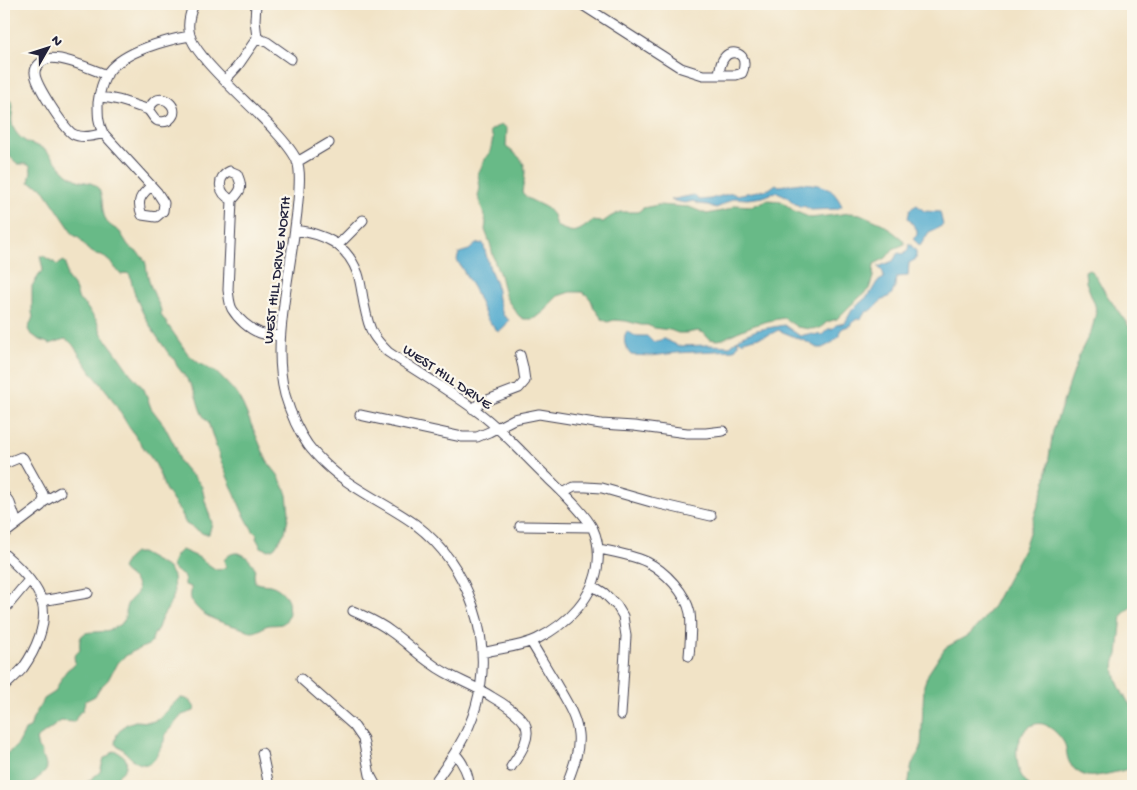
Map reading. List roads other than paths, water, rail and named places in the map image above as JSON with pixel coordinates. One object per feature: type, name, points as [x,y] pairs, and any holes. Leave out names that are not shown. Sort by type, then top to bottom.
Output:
[{"type":"street","points":[[194,4],[189,24],[190,36],[199,52],[282,139],[298,162],[329,143]]},
{"type":"street","points":[[225,80],[237,67],[257,38],[256,4]]},
{"type":"street","points":[[581,4],[681,68],[703,75],[719,74]]},
{"type":"street","points":[[151,186],[103,133],[99,125],[99,97],[106,75],[110,69],[131,55],[159,42],[190,36]]},
{"type":"street","points":[[257,38],[267,42],[291,59]]},
{"type":"street","points":[[103,133],[82,137],[66,128],[36,80],[34,71],[38,64],[47,59],[58,58],[106,75]]},
{"type":"street","points":[[99,97],[117,99],[148,110]]},
{"type":"street","name":"WEST HILL DRIVE NORTH","points":[[298,162],[299,194],[280,336],[281,370],[285,395],[296,423],[308,445],[321,459],[343,479],[416,525],[443,551],[460,577],[472,604],[480,630],[482,654],[480,689],[476,707],[470,725],[455,754],[432,786]]},
{"type":"street","points":[[232,200],[228,290],[232,309],[248,327],[259,332],[280,336]]},
{"type":"street","points":[[295,230],[326,238],[338,244],[363,220]]},
{"type":"street","name":"WEST HILL DRIVE","points":[[338,244],[344,249],[358,274],[368,324],[379,343],[388,352],[453,394],[497,428],[562,492],[592,527],[599,549],[597,572],[593,586],[581,605],[564,622],[531,642],[492,650],[482,654]]},
{"type":"street","points":[[473,409],[480,402],[519,388],[525,381],[520,354]]},
{"type":"street","points":[[360,414],[462,437],[477,437],[514,419],[538,414],[601,424],[687,433],[723,431]]},
{"type":"street","points":[[4,464],[21,457],[24,458],[44,499],[41,506],[4,534]]},
{"type":"street","points":[[562,492],[574,487],[602,488],[711,516]]},
{"type":"street","points":[[42,503],[60,492]]},
{"type":"street","points":[[4,495],[10,503],[17,523]]},
{"type":"street","points":[[520,526],[592,527]]},
{"type":"street","points":[[599,549],[622,553],[648,562],[675,585],[686,600],[690,615],[689,656]]},
{"type":"street","points":[[4,554],[33,584],[41,601],[43,625],[36,646],[22,668],[4,687]]},
{"type":"street","points":[[4,610],[29,580]]},
{"type":"street","points":[[593,586],[604,593],[617,606],[623,616],[626,636],[621,715]]},
{"type":"street","points":[[41,601],[88,593]]},
{"type":"street","points":[[353,611],[382,625],[438,669],[480,689],[508,706],[526,724],[528,734],[511,768]]},
{"type":"street","points":[[531,642],[567,703],[575,721],[578,734],[578,750],[566,786]]},
{"type":"street","points":[[301,679],[354,726],[363,739],[370,775],[376,786]]},
{"type":"street","points":[[262,753],[268,786]]},
{"type":"street","points":[[455,754],[460,760],[469,786]]},
{"type":"water","points":[[801,183],[826,187],[834,194],[842,206],[837,209],[811,210],[804,206],[801,207],[777,192],[763,197],[733,198],[716,208],[693,201],[685,203],[670,200],[694,195],[699,200],[710,199],[732,193],[736,195],[769,189],[776,184],[779,186]]},
{"type":"water","points":[[917,205],[924,211],[940,212],[943,225],[929,232],[920,246],[913,239],[917,235],[917,230],[908,218],[910,209]]},
{"type":"water","points":[[483,243],[496,284],[503,315],[509,320],[498,332],[487,319],[474,289],[457,260],[459,253],[469,250],[476,244]]},
{"type":"water","points":[[909,243],[916,251],[916,259],[909,263],[908,276],[896,277],[895,287],[891,295],[872,310],[866,312],[861,318],[855,320],[851,325],[843,328],[840,331],[840,336],[822,348],[817,348],[778,330],[769,335],[741,342],[738,339],[757,330],[784,325],[800,336],[808,334],[822,335],[828,329],[845,323],[852,310],[870,294],[877,282],[884,278],[883,272],[878,267],[893,261],[898,253],[904,254],[908,250]]},
{"type":"water","points":[[627,331],[635,336],[647,336],[653,342],[664,339],[679,346],[730,346],[738,339],[738,345],[734,350],[651,356],[631,355],[624,341]]}]
